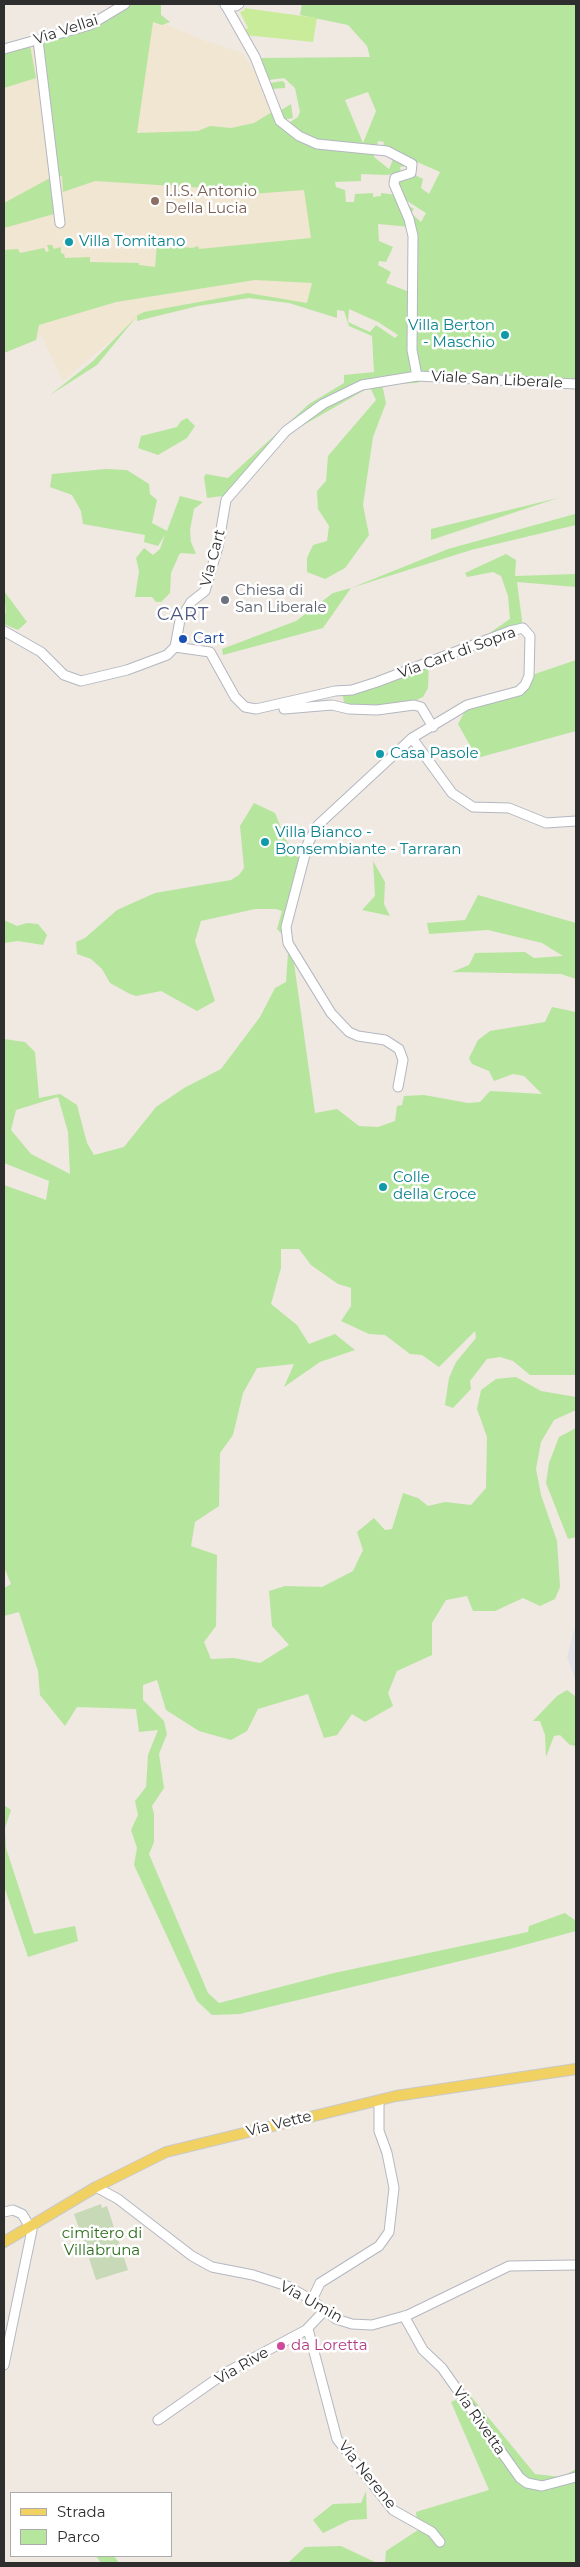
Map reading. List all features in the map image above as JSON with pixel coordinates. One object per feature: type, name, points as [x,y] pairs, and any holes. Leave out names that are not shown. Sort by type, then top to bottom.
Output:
[{"type":"main road","name":"Via Vette","points":[[4,2242],[96,2187],[166,2152],[379,2100],[434,2089],[576,2069]]},
{"type":"street","name":"Via Vellai","points":[[4,49],[90,25],[125,4]]},
{"type":"street","points":[[224,5],[236,6],[239,4]]},
{"type":"street","points":[[224,5],[254,57],[280,121],[299,136],[317,144],[387,151],[412,164],[411,173],[395,178],[394,184],[409,219],[413,236],[412,350],[417,376]]},
{"type":"street","points":[[38,40],[60,224]]},
{"type":"street","name":"Viale San Liberale","points":[[417,376],[576,384]]},
{"type":"street","name":"Via Cart","points":[[175,647],[180,620],[191,602],[205,591],[218,548],[226,500],[286,432],[323,404],[362,385],[417,376]]},
{"type":"street","name":"Via Cart di Sopra","points":[[245,707],[269,707],[334,692],[352,690],[523,628],[530,636],[529,676],[525,685],[519,691],[467,704],[412,738],[318,825],[308,843],[286,927],[288,943],[294,957],[311,978],[337,1019],[349,1032],[358,1036],[385,1040],[399,1049],[403,1060],[398,1087]]},
{"type":"street","points":[[4,631],[41,652],[64,675],[81,681],[127,670],[167,655],[175,647],[210,652],[235,697],[245,707],[253,710],[276,711],[300,706],[332,704],[349,708],[377,710],[414,705],[421,707],[432,727]]},
{"type":"street","points":[[412,738],[452,793],[473,807],[509,808],[546,823],[576,821]]},
{"type":"street","points":[[312,2300],[320,2283],[379,2246],[389,2232],[394,2188],[387,2153],[379,2131],[379,2100]]},
{"type":"street","points":[[110,2180],[118,2200]]},
{"type":"street","name":"Via Umin","points":[[96,2187],[118,2200],[192,2256],[212,2267],[253,2275],[287,2286],[312,2300],[324,2311],[352,2324],[372,2325],[404,2316],[509,2266],[576,2265]]},
{"type":"street","points":[[4,2212],[18,2212],[31,2225],[32,2230],[4,2365]]},
{"type":"street","name":"Via Rive","points":[[158,2420],[225,2373],[308,2329],[324,2311]]},
{"type":"street","name":"Via Rivetta","points":[[404,2316],[423,2350],[442,2368],[520,2478],[527,2483],[542,2486],[576,2477]]},
{"type":"street","name":"Via Nerene","points":[[308,2329],[337,2440],[393,2510],[432,2532],[440,2542]]},
{"type":"shaded area","name":"I.I.S. Antonio Della Lucia","points":[[153,19],[205,41],[242,53],[258,78],[262,91],[276,119],[293,135],[309,213],[314,249],[313,279],[307,303],[248,293],[144,312],[63,381],[41,335],[36,340],[4,353],[4,52]]},
{"type":"shaded area","points":[[576,1623],[576,1682],[567,1657]]},
{"type":"green space","points":[[133,4],[161,4],[161,15],[170,22],[162,25],[153,22],[137,133],[198,131],[210,126],[231,128],[254,123],[272,112],[294,138],[320,149],[375,152],[374,157],[389,169],[394,157],[410,165],[400,167],[401,172],[387,175],[361,174],[361,181],[335,182],[336,187],[345,190],[346,202],[354,202],[355,194],[373,193],[373,197],[381,196],[381,193],[398,195],[411,227],[378,224],[379,241],[393,247],[386,262],[379,261],[378,265],[391,272],[386,283],[412,293],[413,315],[417,309],[414,223],[404,203],[414,209],[411,213],[421,222],[426,213],[401,197],[396,184],[397,179],[415,175],[423,179],[421,188],[429,194],[440,172],[383,147],[384,142],[378,141],[377,147],[356,148],[317,143],[300,133],[287,124],[298,117],[300,112],[295,88],[284,78],[269,80],[259,58],[370,57],[367,46],[348,25],[300,15],[302,4],[576,4],[576,380],[514,375],[436,374],[417,383],[382,384],[386,403],[373,437],[363,505],[369,535],[345,568],[325,579],[307,572],[307,558],[313,545],[327,541],[329,526],[318,509],[317,491],[326,481],[328,456],[376,400],[370,387],[300,427],[283,440],[238,494],[207,498],[204,477],[206,474],[228,478],[309,404],[344,383],[344,375],[374,372],[372,336],[349,326],[344,311],[337,310],[337,318],[289,303],[249,298],[198,306],[137,321],[137,316],[144,312],[248,293],[307,303],[312,283],[255,280],[116,302],[39,325],[36,340],[4,353],[4,250],[18,249],[20,253],[44,248],[46,252],[49,251],[47,245],[52,245],[54,249],[61,247],[61,253],[64,254],[65,258],[90,257],[90,262],[139,263],[139,265],[155,267],[157,244],[192,248],[198,246],[199,249],[311,238],[304,190],[225,196],[205,188],[95,181],[63,192],[62,176],[57,177],[40,43],[43,40],[92,26]],"holes":[[[368,92],[376,111],[363,143],[345,100]],[[349,309],[378,322],[398,335],[395,338],[376,325],[370,332],[348,322]]]},
{"type":"green space","points":[[244,8],[317,18],[313,42],[245,35],[241,32],[248,28],[240,12],[245,10]]},
{"type":"green space","points":[[30,45],[36,78],[4,88],[4,52]]},
{"type":"green space","points":[[282,81],[285,83],[285,88],[271,89],[270,83]]},
{"type":"green space","points":[[291,104],[293,118],[283,120],[278,112]]},
{"type":"green space","points":[[50,178],[54,214],[4,228],[4,203]]},
{"type":"green space","points":[[137,316],[97,365],[50,395],[92,362]]},
{"type":"green space","points":[[187,418],[195,426],[187,438],[158,455],[138,448],[141,436],[177,427],[181,421]]},
{"type":"green space","points":[[106,469],[127,470],[149,484],[150,494],[157,500],[152,523],[167,531],[180,496],[203,502],[194,509],[190,530],[191,542],[196,554],[181,553],[179,555],[171,573],[170,593],[161,602],[156,602],[152,597],[135,597],[139,571],[136,558],[144,548],[153,555],[160,549],[165,535],[158,546],[144,542],[145,535],[83,524],[81,511],[72,495],[50,487],[52,474]]},
{"type":"green space","points":[[558,498],[431,540],[431,529]]},
{"type":"green space","points":[[575,514],[576,525],[471,550],[351,588],[448,549]]},
{"type":"green space","points":[[506,554],[516,560],[515,576],[576,574],[576,587],[517,582],[523,628],[486,641],[491,632],[510,619],[508,596],[501,576],[493,572],[467,577],[465,573]]},
{"type":"green space","points":[[351,588],[323,628],[223,655],[222,649],[296,621],[333,593]]},
{"type":"green space","points":[[4,591],[27,622],[18,630],[4,624],[4,612],[6,613]]},
{"type":"green space","points":[[576,660],[576,731],[477,758],[458,724],[468,706],[524,690],[529,676]]},
{"type":"green space","points":[[429,663],[428,688],[423,697],[402,707],[345,708],[342,691]]},
{"type":"green space","points":[[254,803],[275,813],[287,842],[303,862],[282,934],[277,929],[282,911],[276,909],[255,909],[201,921],[195,941],[215,1001],[197,1011],[161,991],[136,996],[130,994],[110,983],[102,969],[91,959],[77,954],[76,942],[85,938],[117,910],[155,893],[231,880],[239,875],[244,868],[240,826]]},
{"type":"green space","points":[[373,861],[385,882],[384,904],[390,916],[362,910],[375,896]]},
{"type":"green space","points":[[478,895],[576,923],[576,979],[561,974],[452,972],[469,965],[475,953],[525,952],[534,958],[563,956],[542,943],[488,930],[429,934],[427,923],[465,920]]},
{"type":"green space","points":[[4,920],[17,926],[27,923],[38,924],[47,935],[43,945],[18,941],[4,943]]},
{"type":"green space","points":[[288,953],[294,963],[315,1113],[337,1109],[359,1126],[378,1127],[395,1121],[397,1106],[402,1105],[404,1096],[424,1095],[468,1103],[480,1102],[490,1091],[542,1094],[524,1076],[513,1074],[494,1081],[489,1071],[472,1064],[469,1058],[478,1040],[490,1031],[545,1022],[552,1007],[576,1012],[576,1375],[530,1375],[513,1361],[500,1357],[487,1359],[470,1381],[471,1389],[453,1408],[445,1405],[449,1378],[456,1362],[476,1338],[475,1331],[439,1367],[422,1355],[410,1354],[385,1335],[369,1334],[341,1321],[351,1306],[351,1288],[338,1284],[311,1265],[299,1249],[281,1249],[281,1268],[271,1304],[297,1325],[309,1344],[335,1334],[355,1350],[320,1362],[284,1387],[294,1364],[257,1368],[243,1393],[233,1435],[220,1453],[219,1506],[195,1522],[191,1546],[217,1555],[216,1626],[204,1642],[211,1659],[234,1658],[260,1663],[289,1645],[272,1626],[269,1591],[285,1586],[322,1587],[353,1571],[363,1550],[357,1532],[374,1518],[385,1530],[392,1529],[403,1493],[418,1498],[428,1506],[445,1502],[471,1505],[486,1488],[487,1437],[477,1409],[481,1390],[496,1379],[516,1377],[541,1391],[576,1397],[576,1410],[554,1420],[541,1442],[536,1469],[541,1495],[557,1541],[560,1587],[555,1599],[540,1606],[523,1598],[495,1611],[473,1611],[467,1596],[446,1600],[432,1623],[432,1655],[397,1671],[388,1693],[393,1706],[365,1722],[352,1714],[337,1735],[324,1738],[308,1694],[258,1709],[247,1731],[231,1740],[199,1731],[166,1710],[157,1680],[143,1685],[143,1700],[164,1721],[167,1734],[159,1754],[164,1788],[152,1806],[154,1814],[154,1842],[149,1854],[208,1993],[219,2003],[334,1973],[528,1932],[529,1926],[565,1913],[576,1921],[576,1931],[506,1950],[240,2014],[212,2015],[197,2001],[134,1865],[137,1848],[131,1830],[138,1815],[135,1801],[146,1787],[148,1755],[158,1730],[139,1732],[136,1709],[77,1707],[65,1726],[40,1695],[38,1671],[19,1612],[4,1616],[4,1588],[11,1584],[4,1567],[4,1185],[46,1200],[49,1181],[4,1163],[4,1039],[25,1042],[35,1052],[39,1098],[60,1094],[77,1105],[87,1143],[94,1155],[124,1147],[156,1107],[184,1088],[221,1069],[260,1017],[275,988],[286,982]],"holes":[[[58,1097],[68,1132],[70,1174],[31,1154],[11,1130],[16,1110]]]},
{"type":"green space","points":[[576,1428],[576,1537],[568,1539],[546,1483],[549,1463],[559,1437]]},
{"type":"green space","points":[[567,1690],[576,1697],[576,1746],[570,1745],[560,1735],[554,1736],[546,1757],[545,1735],[540,1721],[533,1721],[557,1696]]},
{"type":"green space","points":[[4,1805],[11,1810],[5,1828],[6,1848],[34,1934],[75,1926],[78,1941],[28,1957],[4,1886]]},
{"type":"green space","name":"cimitero di Villabruna","points":[[101,2204],[102,2208],[107,2206],[128,2270],[96,2280],[82,2236],[79,2236],[77,2232],[80,2231],[74,2214]]},
{"type":"green space","points":[[469,2394],[535,2474],[561,2477],[576,2469],[576,2563],[385,2563],[386,2551],[418,2530],[416,2512],[489,2490],[451,2402]]},
{"type":"green space","points":[[366,2491],[367,2519],[350,2520],[323,2533],[313,2520],[333,2504],[361,2503]]},
{"type":"green space","points":[[341,2546],[377,2563],[288,2563],[305,2547]]},
{"type":"green space","points":[[97,2557],[115,2557],[119,2563],[101,2563]]},
{"type":"place","name":"I.I.S. Antonio Della Lucia","points":[[155,201]]},
{"type":"place","name":"Villa Tomitano","points":[[69,242]]},
{"type":"place","name":"Villa Berton - Maschio","points":[[505,335]]},
{"type":"place","name":"Chiesa di San Liberale","points":[[225,600]]},
{"type":"place","name":"Cart","points":[[183,639]]},
{"type":"place","name":"Casa Pasole","points":[[380,754]]},
{"type":"place","name":"Villa Bianco - Bonsembiante - Tarraran","points":[[265,842]]},
{"type":"place","name":"Colle della Croce","points":[[383,1187]]},
{"type":"place","name":"da Loretta","points":[[281,2346]]},
{"type":"district","name":"CART","points":[[183,615]]}]
